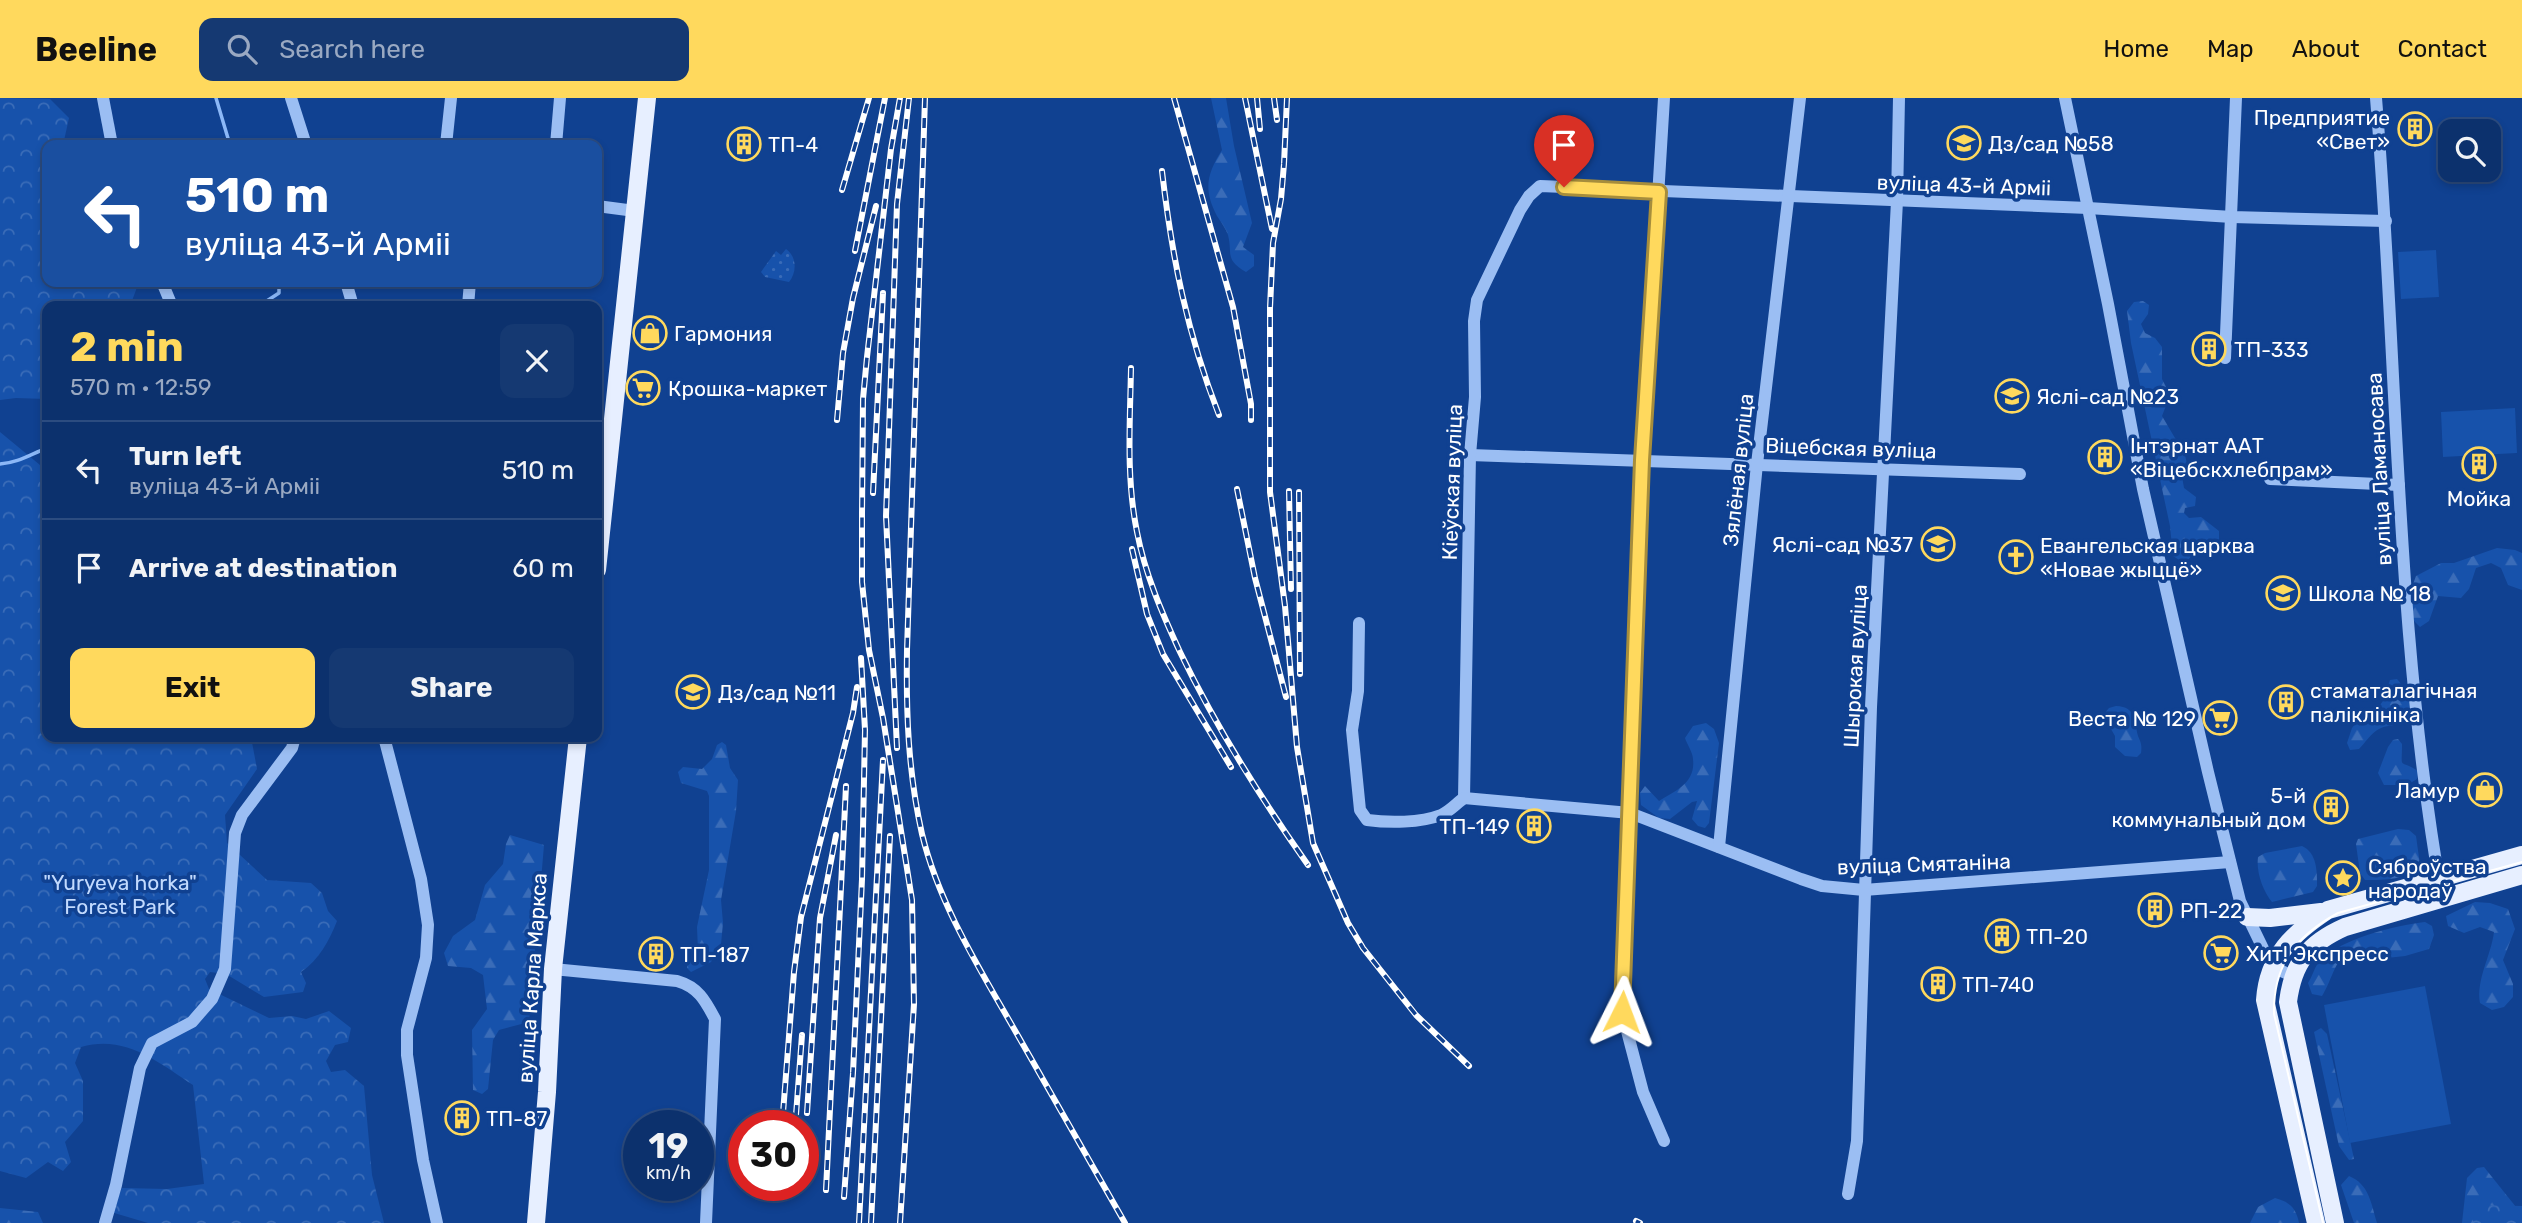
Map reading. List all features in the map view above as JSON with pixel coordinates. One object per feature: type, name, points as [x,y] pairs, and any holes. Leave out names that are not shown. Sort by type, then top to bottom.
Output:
[{"type":"main road","points":[[602,523],[648,98]]},
{"type":"main road","name":"вуліца Карла Маркса","points":[[536,1223],[547,1092],[553,969],[577,742]]},
{"type":"main road","points":[[2246,917],[2270,918],[2328,910],[2522,855]]},
{"type":"main road","points":[[2288,1002],[2293,976],[2300,960],[2326,936],[2345,927],[2522,875]]},
{"type":"main road","points":[[2316,1223],[2265,1000],[2266,982],[2272,967],[2293,937],[2328,910]]},
{"type":"main road","points":[[2272,967],[2288,1002],[2335,1223]]},
{"type":"street","points":[[103,98],[111,140]]},
{"type":"street","points":[[291,98],[304,140]]},
{"type":"street","points":[[447,140],[451,98]]},
{"type":"street","points":[[556,140],[560,98]]},
{"type":"street","points":[[1664,98],[1642,460],[1622,1012],[1643,1092],[1664,1141]]},
{"type":"street","name":"Зялёная вуліца","points":[[1719,847],[1757,464],[1800,98]]},
{"type":"street","name":"Шырокая вуліца","points":[[1848,1194],[1857,1142],[1864,890],[1897,201],[1899,98]]},
{"type":"street","points":[[2064,98],[2156,548],[2230,862],[2246,917],[2272,967],[2293,976]]},
{"type":"street","points":[[2225,358],[2236,98]]},
{"type":"street","name":"вуліца Ламаносава","points":[[2376,98],[2386,220],[2399,485],[2413,681],[2429,818],[2442,898]]},
{"type":"street","name":"вуліца 43-й Арміі","points":[[1540,186],[2088,208],[2232,217],[2386,220]]},
{"type":"street","name":"Кіеўская вуліца","points":[[1464,797],[1470,455],[1475,397],[1474,321],[1477,300],[1520,210],[1528,196],[1540,186]]},
{"type":"street","points":[[602,207],[635,211]]},
{"type":"street","name":"Віцебская вуліца","points":[[1470,455],[2020,474]]},
{"type":"street","points":[[2270,480],[2399,485]]},
{"type":"street","points":[[1359,623],[1358,691],[1352,730],[1360,810],[1367,820],[1424,819],[1444,814],[1464,797]]},
{"type":"street","points":[[105,1223],[116,1185],[140,1068],[152,1043],[192,1022],[212,999],[225,969],[235,833],[242,815],[292,748],[294,742]]},
{"type":"street","points":[[385,742],[421,878],[428,925],[426,958],[407,1030],[407,1055],[423,1160],[438,1223]]},
{"type":"street","name":"вуліца Смятаніна","points":[[1464,797],[1630,813],[1822,886],[1864,890],[2230,862]]},
{"type":"street","points":[[553,969],[677,981],[690,985],[704,996],[715,1019],[706,1223]]},
{"type":"green space","points":[[0,98],[50,99],[69,118],[64,140],[42,140],[42,287],[137,287],[132,301],[42,301],[42,399],[0,400]]},
{"type":"green space","points":[[1211,98],[1226,98],[1252,223],[1243,247],[1254,255],[1254,266],[1246,272],[1232,260],[1228,235],[1217,216],[1208,190],[1210,174],[1222,150]]},
{"type":"green space","points":[[786,249],[795,265],[789,282],[765,277],[761,272],[776,251],[781,255]]},
{"type":"green space","points":[[2436,250],[2439,297],[2401,299],[2398,252]]},
{"type":"green space","points":[[2143,301],[2149,305],[2148,314],[2141,324],[2145,333],[2155,338],[2162,347],[2162,379],[2170,395],[2162,416],[2185,455],[2187,464],[2181,471],[2184,488],[2196,497],[2195,506],[2185,508],[2184,513],[2189,518],[2201,517],[2219,531],[2219,539],[2212,550],[2199,550],[2184,563],[2173,556],[2170,526],[2131,343],[2127,311],[2134,302]]},
{"type":"green space","points":[[2515,408],[2517,453],[2443,457],[2441,412]]},
{"type":"green space","name":"\"Yuryeva horka\" Forest Park","points":[[0,432],[42,466],[42,742],[252,742],[257,769],[225,815],[227,843],[267,880],[311,883],[322,893],[328,911],[337,921],[323,950],[301,972],[306,983],[303,992],[264,997],[226,974],[210,972],[205,979],[209,989],[269,1018],[292,1016],[306,1019],[329,1011],[351,1028],[348,1042],[335,1045],[326,1061],[331,1072],[345,1070],[364,1086],[372,1175],[384,1223],[148,1223],[111,1212],[122,1188],[167,1189],[204,1184],[193,1085],[154,1059],[127,1047],[112,1044],[81,1047],[75,1063],[83,1081],[83,1121],[65,1142],[71,1162],[63,1171],[48,1162],[26,1178],[0,1171]]},
{"type":"green space","points":[[2497,548],[2522,553],[2522,590],[2508,585],[2501,568],[2491,563],[2476,568],[2469,589],[2461,598],[2438,596],[2429,621],[2420,627],[2413,620],[2412,587],[2416,576],[2441,563],[2454,563]]},
{"type":"green space","points":[[2397,679],[2409,701],[2409,714],[2406,719],[2379,729],[2359,749],[2350,750],[2347,743],[2352,728],[2361,716],[2377,709],[2383,701],[2390,680]]},
{"type":"green space","points":[[2116,706],[2128,709],[2133,716],[2141,746],[2141,753],[2137,757],[2125,756],[2115,747],[2115,736],[2103,715],[2109,708]]},
{"type":"green space","points":[[1706,723],[1714,729],[1719,743],[1709,823],[1705,828],[1698,826],[1692,819],[1697,801],[1670,819],[1659,818],[1641,805],[1640,793],[1645,786],[1659,801],[1678,790],[1688,780],[1693,759],[1685,738],[1693,726]]},
{"type":"green space","points":[[2398,739],[2402,744],[2403,763],[2418,771],[2417,779],[2407,785],[2384,785],[2378,773],[2388,747],[2393,740]]},
{"type":"green space","points":[[722,742],[726,745],[730,768],[738,780],[736,811],[721,900],[721,944],[711,962],[691,972],[687,968],[698,950],[697,927],[709,870],[709,796],[707,791],[681,783],[678,772],[683,767],[702,769],[712,759],[717,745]]},
{"type":"green space","points":[[2398,829],[2409,830],[2416,836],[2420,865],[2402,876],[2365,880],[2360,873],[2356,844],[2358,839]]},
{"type":"green space","points":[[510,835],[544,845],[529,1022],[499,1030],[493,1040],[488,1089],[482,1094],[473,1090],[472,1030],[487,1009],[483,975],[471,968],[448,966],[444,953],[453,936],[475,920],[485,885],[503,864]]},
{"type":"green space","points":[[2302,846],[2313,858],[2317,886],[2313,892],[2272,902],[2261,881],[2258,857],[2265,853]]},
{"type":"green space","points":[[2475,902],[2490,903],[2508,909],[2515,929],[2503,960],[2513,984],[2513,997],[2504,1007],[2492,1010],[2480,1003],[2479,994],[2494,932],[2480,927],[2464,933],[2448,926],[2446,916]]},
{"type":"green space","points":[[2425,922],[2432,926],[2434,935],[2429,949],[2405,956],[2359,961],[2355,958],[2354,950],[2348,952],[2339,962],[2322,996],[2312,994],[2308,983],[2318,963],[2338,947],[2383,930]]},
{"type":"green space","points":[[2425,986],[2451,1124],[2350,1143],[2324,1005]]},
{"type":"green space","points":[[2321,1028],[2327,1034],[2354,1159],[2349,1160],[2339,1146],[2314,1032]]},
{"type":"green space","points":[[2484,1167],[2520,1212],[2522,1223],[2462,1223],[2467,1178],[2477,1168]]},
{"type":"green space","points":[[2349,1176],[2365,1189],[2377,1223],[2354,1223],[2341,1185]]},
{"type":"green space","points":[[2275,1198],[2292,1206],[2299,1223],[2250,1223],[2258,1207]]},
{"type":"green space","points":[[2475,1205],[2522,1206],[2522,1223],[2473,1223]]},
{"type":"green space","points":[[0,1208],[38,1212],[43,1223],[0,1223]]},
{"type":"waterway","points":[[216,98],[229,140]]},
{"type":"waterway","points":[[267,301],[279,293],[279,287]]},
{"type":"waterway","points":[[0,464],[19,460],[42,450]]},
{"type":"tram line","points":[[2323,1223],[2274,1014],[2278,981],[2290,954],[2310,932],[2338,913],[2522,862]]},
{"type":"railway","points":[[842,190],[869,98]]},
{"type":"railway","points":[[855,251],[885,98]]},
{"type":"railway","points":[[900,98],[891,149],[863,399],[862,582],[869,650],[883,718],[912,900],[914,1004],[900,1223]]},
{"type":"railway","points":[[897,748],[886,516],[897,204],[909,98]]},
{"type":"railway","points":[[925,98],[907,650],[909,742],[917,811],[929,860],[962,937],[1125,1223]]},
{"type":"railway","points":[[1174,98],[1233,307],[1251,404],[1251,420]]},
{"type":"railway","points":[[1245,98],[1272,229]]},
{"type":"railway","points":[[1257,98],[1260,129]]},
{"type":"railway","points":[[1274,98],[1277,120]]},
{"type":"railway","points":[[1287,98],[1284,164],[1273,243],[1270,308],[1270,492],[1285,606],[1297,747],[1313,843],[1348,923],[1363,948],[1416,1015],[1469,1066]]},
{"type":"railway","points":[[1162,171],[1182,295],[1198,355],[1219,415]]},
{"type":"railway","points":[[837,420],[843,353],[853,298],[876,206]]},
{"type":"railway","points":[[873,493],[883,293]]},
{"type":"railway","points":[[1131,368],[1131,491],[1140,548],[1149,578],[1173,637],[1208,707],[1256,787],[1308,865]]},
{"type":"railway","points":[[1237,489],[1255,578],[1286,697]]},
{"type":"railway","points":[[1289,491],[1291,589]]},
{"type":"railway","points":[[1299,492],[1300,674]]},
{"type":"railway","points":[[1132,549],[1147,614],[1163,654],[1231,767]]},
{"type":"railway","points":[[844,1197],[862,879],[865,730],[861,658]]},
{"type":"railway","points":[[783,1110],[801,917],[853,713],[857,687]]},
{"type":"railway","points":[[859,1223],[883,760]]},
{"type":"railway","points":[[826,1190],[846,786]]},
{"type":"railway","points":[[807,1110],[820,918],[836,835]]},
{"type":"railway","points":[[871,1223],[890,836]]},
{"type":"railway","points":[[796,1110],[802,1035]]},
{"type":"railway","points":[[1636,1221],[1640,1223]]},
{"type":"place","name":"Предприятие «Свет»","points":[[2415,129]]},
{"type":"place","name":"Дз/сад №58","points":[[1964,143]]},
{"type":"place","name":"ТП-4","points":[[744,144]]},
{"type":"place","name":"Гармония","points":[[650,333]]},
{"type":"place","name":"ТП-333","points":[[2209,349]]},
{"type":"place","name":"Крошка-маркет","points":[[643,388]]},
{"type":"place","name":"Яслі-сад №23","points":[[2012,396]]},
{"type":"place","name":"Інтэрнат ААТ «Віцебскхлебпрам»","points":[[2105,457]]},
{"type":"place","name":"Мойка","points":[[2479,464]]},
{"type":"place","name":"Яслі-сад №37","points":[[1938,544]]},
{"type":"place","name":"Евангельская царква «Новае жыццё»","points":[[2016,557]]},
{"type":"place","name":"Школа № 18","points":[[2283,593]]},
{"type":"place","name":"Дз/сад №11","points":[[693,692]]},
{"type":"place","name":"стаматалагічная паліклініка","points":[[2286,702]]},
{"type":"place","name":"Веста № 129","points":[[2220,718]]},
{"type":"place","name":"Ламур","points":[[2485,790]]},
{"type":"place","name":"5-й коммунальный дом","points":[[2331,807]]},
{"type":"place","name":"ТП-149","points":[[1534,826]]},
{"type":"place","name":"Сяброўства народаў","points":[[2343,878]]},
{"type":"place","name":"РП-22","points":[[2155,910]]},
{"type":"place","name":"ТП-20","points":[[2002,936]]},
{"type":"place","name":"Хит! Экспресс","points":[[2221,953]]},
{"type":"place","name":"ТП-187","points":[[656,954]]},
{"type":"place","name":"ТП-740","points":[[1938,984]]},
{"type":"place","name":"ТП-87","points":[[462,1118]]},
{"type":"route","points":[[1564,187],[1659,192],[1642,460],[1622,1012]]}]
